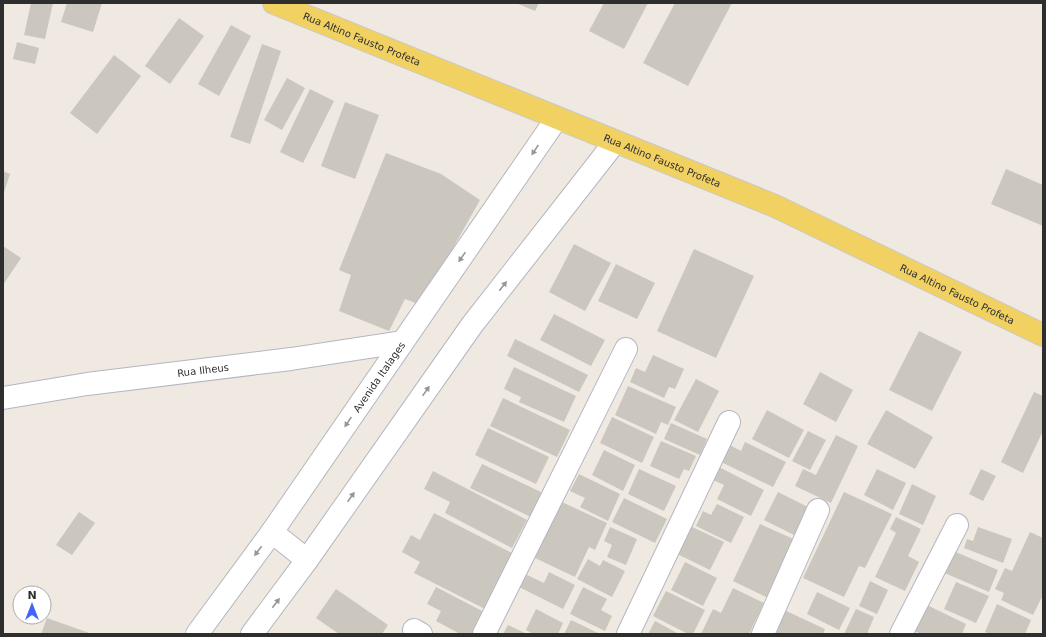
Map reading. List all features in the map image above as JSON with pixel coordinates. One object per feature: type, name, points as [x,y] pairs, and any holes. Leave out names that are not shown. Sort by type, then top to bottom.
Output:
[{"type":"main road","name":"Rua Altino Fausto Profeta","points":[[274,3],[775,206],[1043,335]]},
{"type":"street","name":"Avenida Italages","points":[[197,634],[272,532],[557,118]]},
{"type":"street","points":[[252,634],[307,560],[472,325],[615,142]]},
{"type":"street","name":"Rua Ilheus","points":[[3,398],[87,384],[291,359],[402,342]]},
{"type":"street","points":[[484,634],[626,349]]},
{"type":"street","points":[[628,634],[729,422]]},
{"type":"street","points":[[763,634],[818,510]]},
{"type":"street","points":[[901,634],[957,525]]},
{"type":"street","points":[[272,532],[307,560]]},
{"type":"building","points":[[31,3],[53,3],[45,39],[24,35]]},
{"type":"building","points":[[67,3],[102,3],[93,32],[61,22]]},
{"type":"building","points":[[516,3],[539,3],[535,11]]},
{"type":"building","points":[[604,3],[648,3],[624,49],[589,31]]},
{"type":"building","points":[[675,3],[732,3],[688,86],[643,63]]},
{"type":"building","points":[[179,18],[204,36],[170,84],[145,66]]},
{"type":"building","points":[[231,25],[251,36],[219,96],[198,84]]},
{"type":"building","points":[[17,42],[39,48],[35,64],[13,59]]},
{"type":"building","points":[[262,44],[281,51],[250,144],[230,137]]},
{"type":"building","points":[[114,55],[141,76],[97,134],[70,113]]},
{"type":"building","points":[[287,78],[305,88],[282,130],[264,120]]},
{"type":"building","points":[[310,89],[334,101],[303,163],[280,152]]},
{"type":"building","points":[[345,102],[379,115],[355,179],[321,166]]},
{"type":"building","points":[[386,153],[441,174],[480,200],[421,305],[405,299],[389,331],[339,311],[351,275],[339,270]]},
{"type":"building","points":[[1006,169],[1043,185],[1043,226],[991,204]]},
{"type":"building","points":[[3,171],[10,174],[3,195]]},
{"type":"building","points":[[574,244],[611,263],[585,311],[549,292]]},
{"type":"building","points":[[3,246],[21,258],[3,285]]},
{"type":"building","points":[[694,249],[754,276],[716,358],[657,331]]},
{"type":"building","points":[[616,264],[655,283],[637,319],[598,301]]},
{"type":"building","points":[[554,314],[605,340],[591,366],[540,340]]},
{"type":"building","points":[[919,331],[962,352],[932,411],[889,390]]},
{"type":"building","points":[[515,339],[588,375],[579,392],[507,356]]},
{"type":"building","points":[[653,355],[684,369],[675,389],[669,387],[664,398],[630,382],[636,368],[645,372]]},
{"type":"building","points":[[514,367],[576,396],[564,422],[519,402],[521,397],[504,389]]},
{"type":"building","points":[[820,372],[853,390],[836,422],[803,404]]},
{"type":"building","points":[[696,379],[719,391],[698,432],[674,420]]},
{"type":"building","points":[[628,386],[676,407],[668,425],[661,422],[656,434],[615,415]]},
{"type":"building","points":[[1034,392],[1043,396],[1043,431],[1023,473],[1001,462]]},
{"type":"building","points":[[503,398],[570,430],[557,457],[490,426]]},
{"type":"building","points":[[767,410],[804,430],[789,458],[752,439]]},
{"type":"building","points":[[886,410],[933,437],[915,469],[867,444]]},
{"type":"building","points":[[612,417],[654,437],[642,463],[600,443]]},
{"type":"building","points":[[671,423],[707,439],[700,455],[664,439]]},
{"type":"building","points":[[488,428],[549,457],[536,484],[475,455]]},
{"type":"building","points":[[808,431],[826,440],[810,470],[792,461]]},
{"type":"building","points":[[836,435],[858,446],[831,503],[795,486],[803,469],[816,475]]},
{"type":"building","points":[[661,441],[696,456],[689,471],[684,469],[679,479],[650,466]]},
{"type":"building","points":[[745,442],[786,462],[773,487],[719,461],[728,444],[741,451]]},
{"type":"building","points":[[604,450],[635,465],[623,491],[592,475]]},
{"type":"building","points":[[482,464],[543,493],[531,517],[470,488]]},
{"type":"building","points":[[715,465],[764,490],[751,516],[717,499],[724,485],[709,478]]},
{"type":"building","points":[[639,469],[676,486],[664,511],[628,494]]},
{"type":"building","points":[[877,469],[906,483],[893,510],[864,495]]},
{"type":"building","points":[[981,469],[996,476],[983,501],[969,494]]},
{"type":"building","points":[[433,471],[527,520],[512,548],[445,513],[450,502],[424,489]]},
{"type":"building","points":[[579,474],[620,494],[608,521],[580,507],[585,498],[570,491]]},
{"type":"building","points":[[912,484],[936,496],[923,525],[899,514]]},
{"type":"building","points":[[778,492],[812,509],[798,537],[764,520]]},
{"type":"building","points":[[844,492],[892,514],[865,568],[859,566],[844,597],[803,578]]},
{"type":"building","points":[[624,498],[667,519],[655,543],[612,522]]},
{"type":"building","points":[[562,502],[607,523],[595,550],[589,547],[575,577],[535,558]]},
{"type":"building","points":[[717,504],[744,517],[731,543],[696,526],[703,511],[711,515]]},
{"type":"building","points":[[79,512],[95,523],[72,555],[56,545]]},
{"type":"building","points":[[434,513],[514,554],[485,609],[414,573],[420,562],[402,552],[411,535],[420,540]]},
{"type":"building","points":[[896,517],[921,529],[908,556],[919,562],[905,591],[875,577],[896,533],[890,529]]},
{"type":"building","points":[[686,524],[724,542],[710,570],[673,552]]},
{"type":"building","points":[[760,524],[798,541],[770,599],[733,581]]},
{"type":"building","points":[[610,527],[637,539],[626,565],[607,557],[612,545],[604,541]]},
{"type":"building","points":[[978,527],[1012,539],[1003,563],[964,548],[967,539],[973,541]]},
{"type":"building","points":[[1030,532],[1043,538],[1043,595],[1033,615],[1001,600],[1004,593],[995,589],[1005,568],[1012,571]]},
{"type":"building","points":[[951,550],[998,570],[989,592],[942,572]]},
{"type":"building","points":[[588,559],[600,566],[603,560],[625,571],[612,597],[577,579]]},
{"type":"building","points":[[685,562],[717,578],[703,606],[671,590]]},
{"type":"building","points":[[549,572],[575,585],[563,609],[519,587],[525,574],[544,583]]},
{"type":"building","points":[[870,581],[888,590],[877,614],[859,606]]},
{"type":"building","points":[[956,582],[989,596],[976,623],[944,609]]},
{"type":"building","points":[[436,587],[484,612],[472,634],[460,634],[436,621],[441,611],[427,604]]},
{"type":"building","points":[[583,587],[607,599],[601,610],[612,616],[605,631],[570,614]]},
{"type":"building","points":[[733,588],[764,603],[749,634],[701,634],[713,609],[721,613]]},
{"type":"building","points":[[336,589],[388,625],[382,634],[339,634],[316,618]]},
{"type":"building","points":[[666,591],[705,610],[693,634],[688,634],[653,616]]},
{"type":"building","points":[[817,592],[850,608],[839,630],[807,614]]},
{"type":"building","points":[[997,604],[1031,620],[1025,634],[989,634],[985,632]]},
{"type":"building","points":[[927,605],[966,624],[962,634],[921,634],[915,631]]},
{"type":"building","points":[[536,609],[563,623],[558,634],[533,634],[526,630]]},
{"type":"building","points":[[782,609],[825,629],[823,634],[770,634]]},
{"type":"building","points":[[856,609],[874,617],[867,634],[844,634]]},
{"type":"building","points":[[52,620],[92,634],[41,634],[44,625],[52,625]]},
{"type":"building","points":[[571,620],[600,634],[564,634]]},
{"type":"building","points":[[655,621],[679,634],[648,634]]},
{"type":"building","points":[[508,625],[527,634],[503,634]]}]
